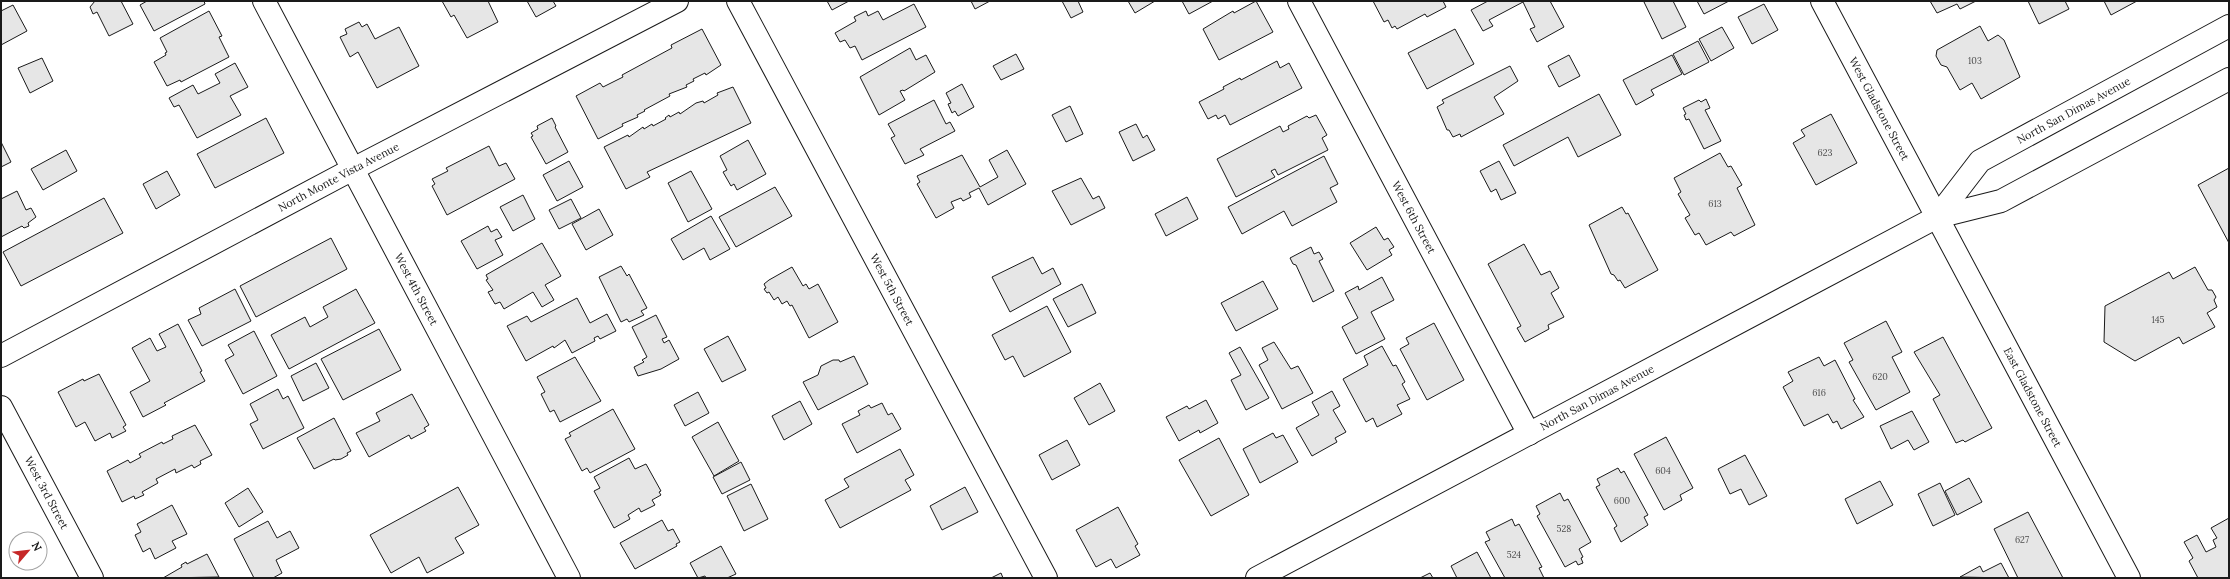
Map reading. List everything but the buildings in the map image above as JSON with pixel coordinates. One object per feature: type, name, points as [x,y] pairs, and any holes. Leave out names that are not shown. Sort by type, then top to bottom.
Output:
[{"type":"street","name":"West 4th Street","points":[[264,1],[569,578]]},
{"type":"street","name":"North Monte Vista Avenue","points":[[1,356],[353,169],[677,1]]},
{"type":"street","name":"West 5th Street","points":[[738,1],[1046,578]]},
{"type":"street","name":"West 6th Street","points":[[1299,1],[1529,434]]},
{"type":"street","name":"West Gladstone Street","points":[[1822,1],[1937,217]]},
{"type":"street","name":"North San Dimas Avenue","points":[[1937,217],[1980,161],[2229,26]]},
{"type":"street","name":"North San Dimas Avenue","points":[[1257,578],[1937,217],[2001,201],[2229,79]]},
{"type":"street","name":"East Gladstone Street","points":[[1937,217],[2129,578]]},
{"type":"street","name":"West 3rd Street","points":[[1,407],[92,578]]}]
